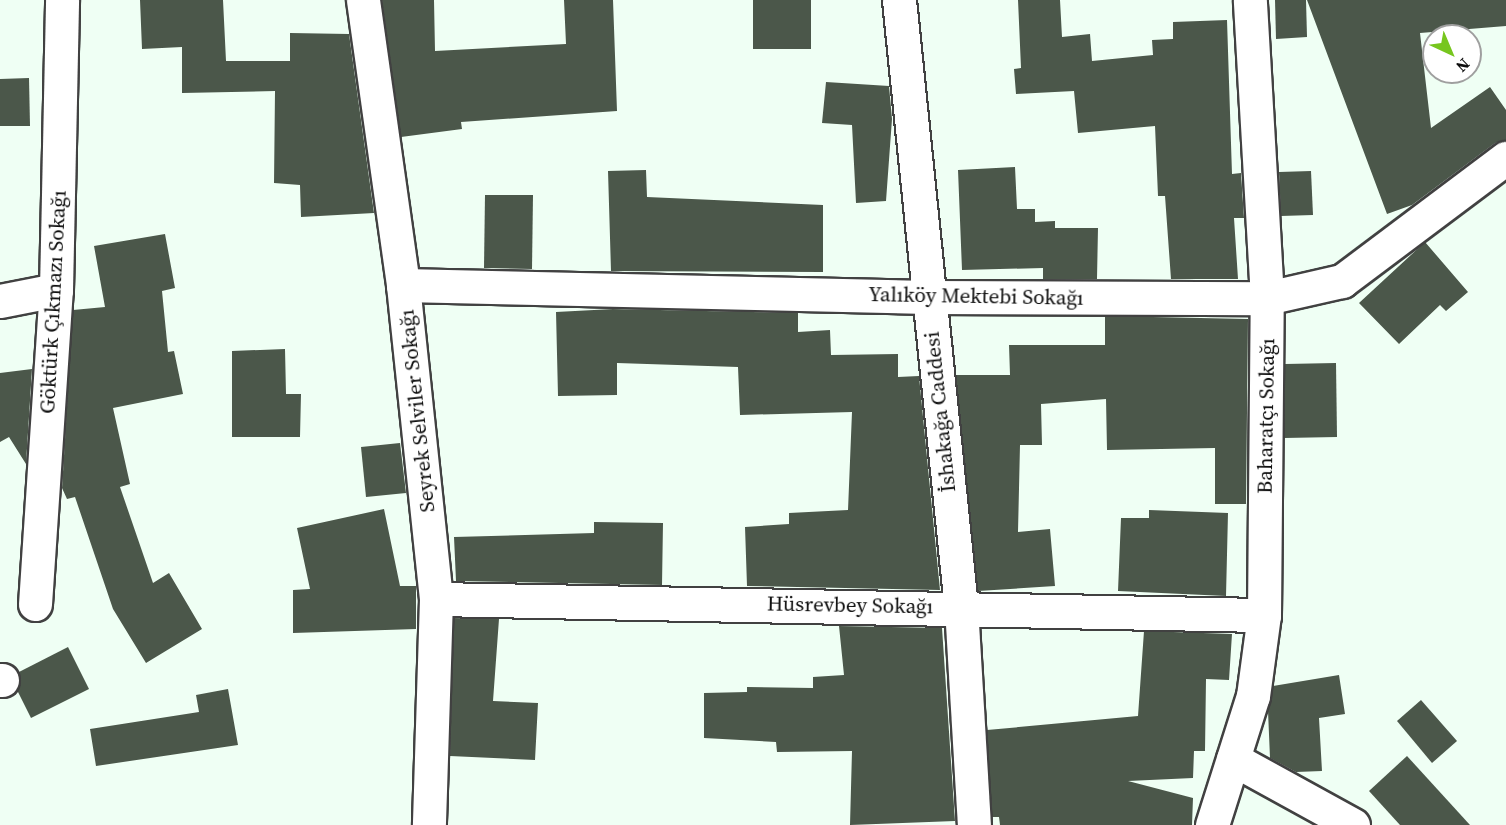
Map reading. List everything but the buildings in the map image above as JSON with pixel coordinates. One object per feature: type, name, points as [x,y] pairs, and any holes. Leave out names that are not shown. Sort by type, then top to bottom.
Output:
[{"type":"street","name":"Göktürk Çıkmazı Sokağı","points":[[35,604],[56,290],[62,0]]},
{"type":"street","name":"Seyrek Selviler Sokağı","points":[[363,0],[404,285],[436,599],[429,825]]},
{"type":"street","name":"İshakağa Caddesi","points":[[899,0],[961,607],[974,825]]},
{"type":"street","name":"Baharatçı Sokağı","points":[[1212,825],[1253,696],[1264,615],[1267,298],[1250,0]]},
{"type":"street","name":"Yalıköy Mektebi Sokağı","points":[[404,285],[928,297],[1267,298],[1342,281],[1506,158]]},
{"type":"street","points":[[0,301],[56,290]]},
{"type":"street","name":"Hüsrevbey Sokağı","points":[[436,599],[961,607],[1264,615]]},
{"type":"street","points":[[1233,759],[1353,825]]}]
